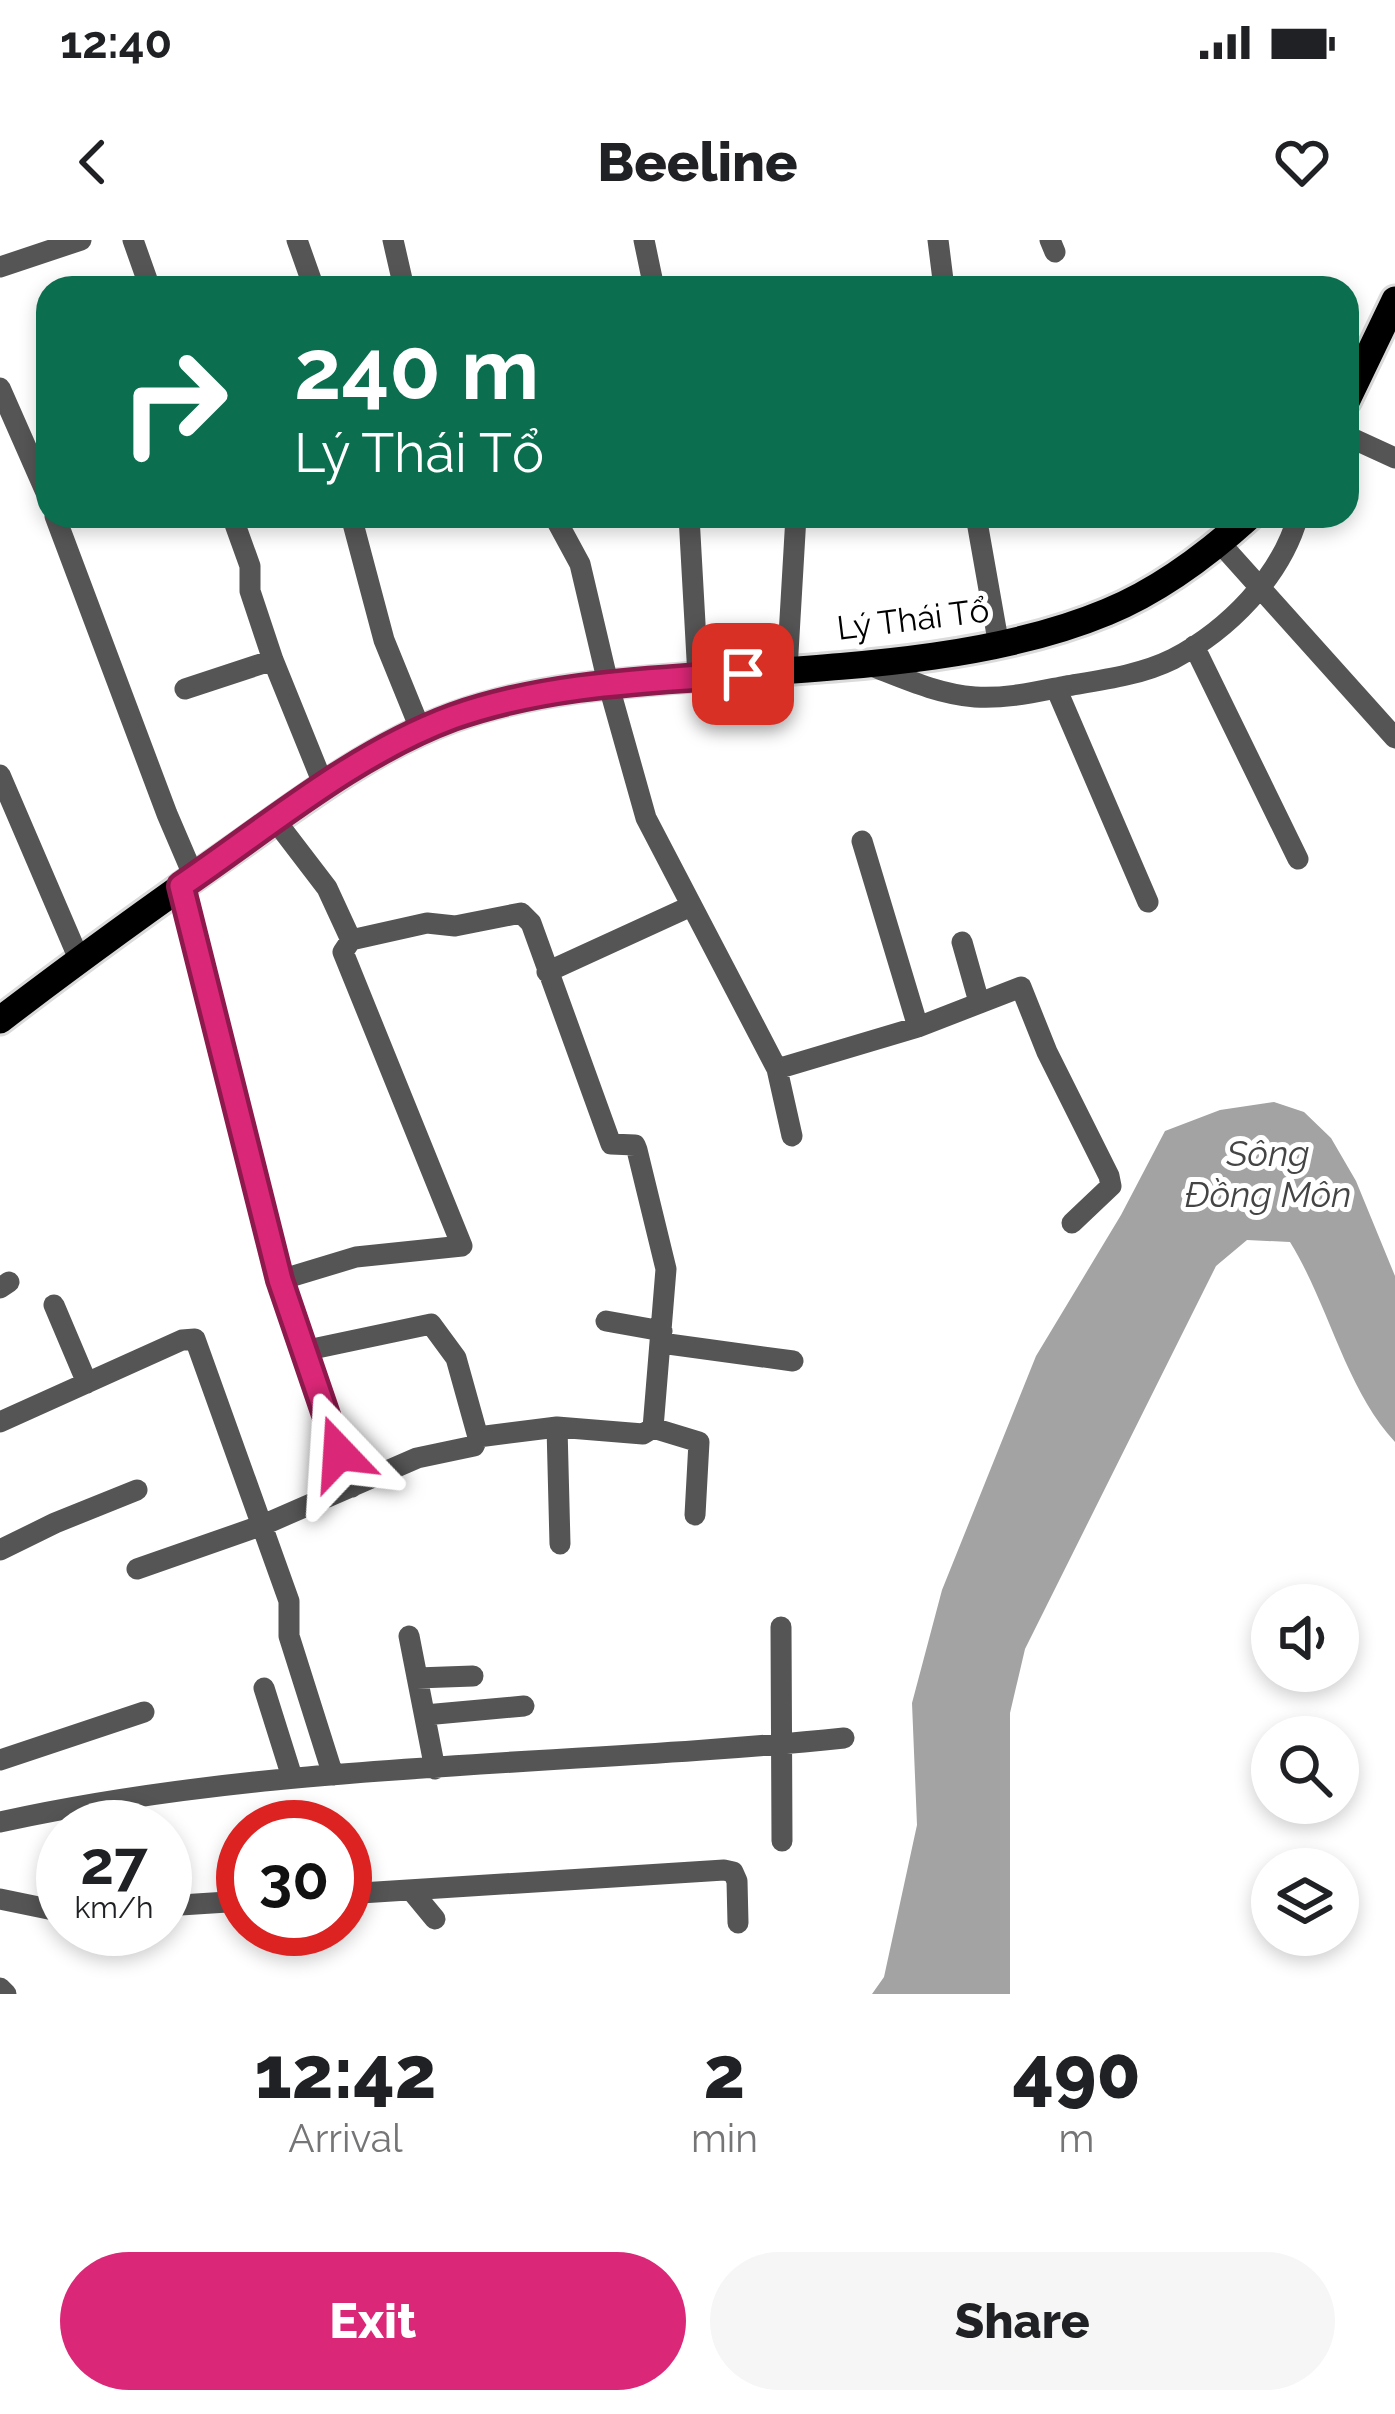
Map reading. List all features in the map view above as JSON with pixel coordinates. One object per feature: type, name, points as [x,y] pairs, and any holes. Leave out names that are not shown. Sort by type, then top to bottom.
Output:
[{"type":"main road","points":[[1359,376],[1392,310]]},
{"type":"main road","name":"Lý Thái Tổ","points":[[0,1020],[324,787],[421,731],[457,716],[608,683],[787,670],[999,646],[1111,611],[1182,571],[1237,528]]},
{"type":"street","points":[[0,267],[81,240]]},
{"type":"street","points":[[133,240],[146,276]]},
{"type":"street","points":[[297,240],[310,276]]},
{"type":"street","points":[[393,240],[401,276]]},
{"type":"street","points":[[644,240],[651,276]]},
{"type":"street","points":[[938,240],[942,276]]},
{"type":"street","points":[[0,388],[36,470]]},
{"type":"street","points":[[1359,442],[1395,458]]},
{"type":"street","points":[[59,528],[188,881],[280,1280],[352,1486]]},
{"type":"street","points":[[236,528],[250,566],[250,591],[273,660],[324,787]]},
{"type":"street","points":[[354,528],[384,640],[421,731]]},
{"type":"street","points":[[560,528],[580,564],[646,818],[777,1070],[792,1136]]},
{"type":"street","points":[[689,528],[698,677]]},
{"type":"street","points":[[787,670],[795,528]]},
{"type":"street","points":[[978,528],[999,646]]},
{"type":"street","points":[[862,662],[927,688],[972,697],[1010,697],[1127,675],[1171,660],[1219,630],[1260,588],[1294,528]]},
{"type":"street","points":[[1220,543],[1395,738]]},
{"type":"street","points":[[1194,646],[1298,860]]},
{"type":"street","points":[[184,688],[273,660]]},
{"type":"street","points":[[1056,688],[1148,902]]},
{"type":"street","points":[[0,776],[79,959]]},
{"type":"street","points":[[275,820],[327,888],[351,940]]},
{"type":"street","points":[[862,841],[918,1027]]},
{"type":"street","points":[[547,972],[689,907]]},
{"type":"street","points":[[280,1280],[356,1257],[462,1246],[344,957],[344,947],[351,940],[427,923],[454,926],[521,913],[531,923],[609,1139],[616,1145],[635,1145],[638,1150],[666,1269],[653,1428]]},
{"type":"street","points":[[962,942],[980,1002]]},
{"type":"street","points":[[777,1070],[918,1027],[1021,987],[1047,1052],[1109,1176],[1111,1186],[1106,1193],[1072,1223]]},
{"type":"street","points":[[54,1305],[87,1383]]},
{"type":"street","points":[[606,1322],[793,1361]]},
{"type":"street","points":[[136,1568],[263,1525],[417,1458],[475,1446],[478,1436],[456,1358],[431,1324],[303,1351]]},
{"type":"street","points":[[0,1422],[182,1340],[195,1339],[263,1525],[333,1774]]},
{"type":"street","points":[[478,1436],[556,1427],[643,1434],[653,1428],[699,1442],[695,1515]]},
{"type":"street","points":[[556,1427],[560,1544]]},
{"type":"street","points":[[0,1550],[137,1490]]},
{"type":"street","points":[[781,1627],[782,1841]]},
{"type":"street","points":[[409,1636],[435,1768]]},
{"type":"street","points":[[417,1678],[473,1676]]},
{"type":"street","points":[[264,1688],[292,1777]]},
{"type":"street","points":[[424,1715],[524,1706]]},
{"type":"street","points":[[0,1760],[144,1712]]},
{"type":"street","points":[[0,1822],[292,1777],[844,1738]]},
{"type":"street","points":[[372,1892],[724,1870],[733,1871],[737,1881],[738,1923]]},
{"type":"street","points":[[411,1890],[435,1919]]},
{"type":"street","points":[[0,1899],[36,1906]]},
{"type":"water","name":"Sông Đồng Môn","points":[[1274,1102],[1304,1112],[1331,1138],[1356,1181],[1395,1276],[1395,1442],[1363,1397],[1290,1242],[1247,1240],[1216,1266],[1025,1649],[1010,1713],[1010,1994],[872,1994],[884,1977],[917,1825],[912,1703],[942,1590],[1036,1356],[1121,1215],[1165,1131],[1220,1110]]},
{"type":"route","points":[[339,1453],[280,1280],[181,886],[338,777],[457,716],[565,689],[743,674]]}]
